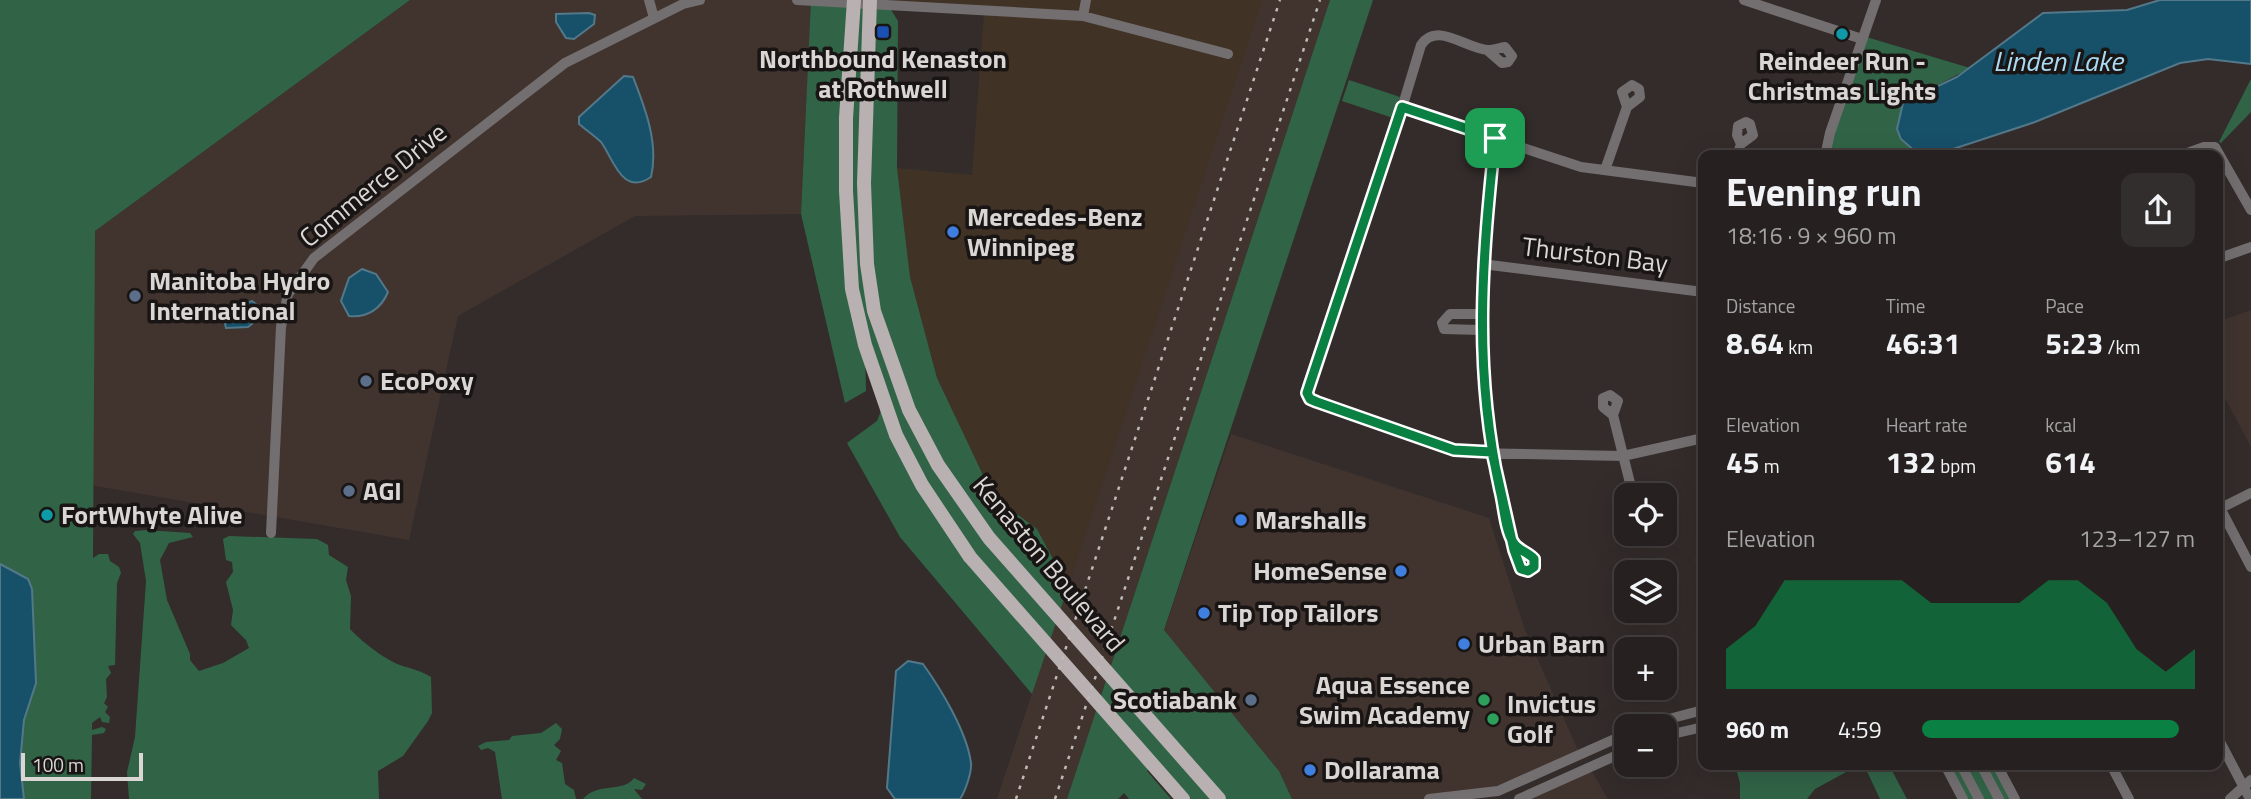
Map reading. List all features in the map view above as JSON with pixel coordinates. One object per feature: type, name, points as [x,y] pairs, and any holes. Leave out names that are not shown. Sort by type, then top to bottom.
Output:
[{"type":"main road","name":"Kenaston Boulevard","points":[[854,1],[846,155],[852,289],[865,345],[896,435],[922,485],[970,557],[1184,799]]},
{"type":"main road","name":"Kenaston Boulevard","points":[[870,2],[864,183],[867,264],[874,311],[909,410],[938,465],[989,538],[1219,799]]},
{"type":"street","points":[[649,0],[654,18]]},
{"type":"street","name":"Commerce Drive","points":[[271,533],[281,327],[288,294],[314,258],[565,63],[683,4],[700,0]]},
{"type":"street","points":[[797,0],[854,1],[1083,16],[1228,54]]},
{"type":"street","points":[[1083,16],[1086,0]]},
{"type":"street","points":[[1744,0],[1862,38]]},
{"type":"street","points":[[1826,150],[1876,0]]},
{"type":"street","points":[[1487,50],[1436,34],[1427,37],[1421,45],[1307,393],[1310,399],[1469,453],[1623,456],[1698,439]]},
{"type":"street","points":[[1402,107],[1581,167],[1698,182]]},
{"type":"street","points":[[1605,170],[1627,107]]},
{"type":"street","points":[[1495,138],[1482,264],[1480,330],[1492,452],[1512,542]]},
{"type":"street","points":[[1739,150],[1741,144]]},
{"type":"street","points":[[2196,150],[2216,147],[2218,150]]},
{"type":"street","points":[[2223,160],[2251,210]]},
{"type":"street","points":[[2223,257],[2251,247]]},
{"type":"street","name":"Thurston Bay","points":[[1482,264],[1698,291]]},
{"type":"street","points":[[1480,314],[1450,314],[1442,323],[1444,329],[1451,331],[1480,330]]},
{"type":"street","points":[[1613,415],[1630,483]]},
{"type":"street","points":[[2223,505],[2250,495]]},
{"type":"street","points":[[2223,516],[2251,567]]},
{"type":"street","points":[[1677,717],[1698,711]]},
{"type":"street","points":[[1677,733],[1698,728]]},
{"type":"street","points":[[1429,799],[1498,791],[1614,739]]},
{"type":"street","points":[[2223,746],[2247,784],[2250,799]]},
{"type":"street","points":[[1519,799],[1614,756]]},
{"type":"street","points":[[1948,770],[1963,799]]},
{"type":"street","points":[[1964,770],[1979,799]]},
{"type":"street","points":[[1984,770],[1999,799]]},
{"type":"street","points":[[2000,770],[2015,799]]},
{"type":"street","points":[[2114,770],[2129,799]]},
{"type":"street","points":[[2230,799],[2247,784]]},
{"type":"shaded area","points":[[410,0],[811,0],[801,214],[635,216],[458,316],[409,540],[84,484],[95,231]]},
{"type":"shaded area","points":[[888,0],[1262,0],[1068,587],[1037,529],[993,496],[937,378],[910,277],[897,168],[972,175],[984,11]]},
{"type":"shaded area","points":[[1262,0],[1330,0],[1067,799],[997,799]]},
{"type":"shaded area","points":[[2251,310],[2251,447],[2223,394],[2223,320]]},
{"type":"shaded area","points":[[1231,434],[1489,518],[1525,630],[1580,755],[1498,791],[1429,799],[1292,799],[1279,771],[1164,631]]},
{"type":"shaded area","points":[[1590,768],[1608,799],[1519,799]]},
{"type":"green space","name":"FortWhyte Alive","points":[[0,0],[410,0],[95,231],[93,558],[99,554],[108,554],[110,561],[119,567],[121,573],[117,583],[115,665],[108,666],[111,673],[106,679],[107,697],[104,703],[108,707],[105,712],[110,717],[109,723],[102,722],[100,717],[92,723],[92,730],[102,727],[106,729],[104,733],[92,735],[91,799],[0,799]]},
{"type":"green space","points":[[811,0],[888,5],[898,21],[897,168],[910,277],[937,378],[993,496],[1037,529],[1068,587],[1032,694],[900,537],[847,443],[877,421],[884,403],[865,349],[866,391],[845,403],[801,214]]},
{"type":"green space","points":[[1330,0],[1373,0],[1164,630],[1279,771],[1292,799],[1183,799],[1153,766],[1147,771],[1171,799],[1129,799],[1124,793],[1118,799],[1067,799]]},
{"type":"green space","points":[[1863,36],[1970,68],[1904,103],[1897,129],[1925,150],[1827,150]]},
{"type":"green space","points":[[2251,79],[2251,112],[2221,143],[2219,142]]},
{"type":"green space","points":[[1349,80],[1400,97],[1393,118],[1342,101]]},
{"type":"green space","points":[[135,531],[190,533],[193,537],[169,543],[160,560],[167,600],[190,654],[190,660],[199,671],[223,663],[249,648],[246,640],[231,625],[233,610],[226,582],[233,572],[232,562],[226,560],[223,539],[229,536],[317,539],[328,545],[329,555],[348,567],[346,580],[351,596],[350,629],[387,659],[431,677],[432,713],[403,756],[378,771],[379,799],[129,799],[127,772],[135,737],[146,581],[140,543],[133,534]]},
{"type":"green space","points":[[556,723],[562,729],[560,739],[554,745],[561,751],[556,760],[562,763],[565,784],[574,790],[576,799],[502,799],[495,752],[488,748],[481,750],[478,746],[486,742],[509,740],[512,736],[541,733]]},
{"type":"green space","points":[[1736,770],[1850,770],[1815,789],[1807,799],[1740,799]]},
{"type":"green space","points":[[1866,770],[1892,770],[1907,799],[1880,799]]},
{"type":"green space","points":[[1948,770],[2000,770],[2015,799],[1963,799]]},
{"type":"green space","points":[[634,778],[646,784],[642,790],[634,789],[642,799],[583,799],[595,791],[630,783]]},
{"type":"water","name":"Linden Lake","points":[[2160,0],[2251,0],[2251,64],[2208,59],[2180,63],[2035,122],[1950,150],[1914,150],[1901,139],[1897,129],[1903,103],[1957,77],[2043,13],[2127,10]]},
{"type":"water","points":[[556,14],[595,15],[594,24],[574,39],[566,38],[556,22]]},
{"type":"water","points":[[624,76],[633,77],[652,139],[651,177],[641,182],[626,179],[614,165],[601,142],[579,124],[579,117]]},
{"type":"water","points":[[362,269],[376,274],[388,292],[373,311],[349,316],[341,301],[349,278]]},
{"type":"water","points":[[252,301],[258,306],[253,323],[248,327],[226,328],[223,315],[227,309]]},
{"type":"water","points":[[0,564],[28,579],[32,589],[36,683],[24,720],[20,763],[24,799],[0,799]]},
{"type":"water","points":[[908,661],[923,664],[945,698],[969,751],[971,767],[960,799],[895,799],[887,788],[896,671]]},
{"type":"railway","points":[[1016,799],[1280,0]]},
{"type":"railway","points":[[1055,799],[1320,0]]},
{"type":"place","name":"Northbound Kenaston at Rothwell","points":[[883,32]]},
{"type":"place","name":"Reindeer Run - Christmas Lights","points":[[1842,34]]},
{"type":"place","name":"Mercedes-Benz Winnipeg","points":[[953,232]]},
{"type":"place","name":"Manitoba Hydro International","points":[[135,296]]},
{"type":"place","name":"EcoPoxy","points":[[366,381]]},
{"type":"place","name":"AGI","points":[[349,491]]},
{"type":"place","name":"FortWhyte Alive","points":[[47,515]]},
{"type":"place","name":"Marshalls","points":[[1241,520]]},
{"type":"place","name":"HomeSense","points":[[1401,571]]},
{"type":"place","name":"Tip Top Tailors","points":[[1204,613]]},
{"type":"place","name":"Urban Barn","points":[[1464,644]]},
{"type":"place","name":"Scotiabank","points":[[1251,700]]},
{"type":"place","name":"Aqua Essence Swim Academy","points":[[1484,700]]},
{"type":"place","name":"Invictus Golf","points":[[1493,719]]},
{"type":"place","name":"Dollarama","points":[[1310,770]]},
{"type":"route","points":[[1495,138],[1402,107],[1307,386],[1307,393],[1310,399],[1317,402],[1454,450],[1469,453],[1492,452],[1514,550],[1516,559],[1521,569],[1528,571],[1534,567],[1534,559],[1527,552],[1520,549],[1512,542],[1492,452],[1482,373],[1482,264],[1495,138]]}]
